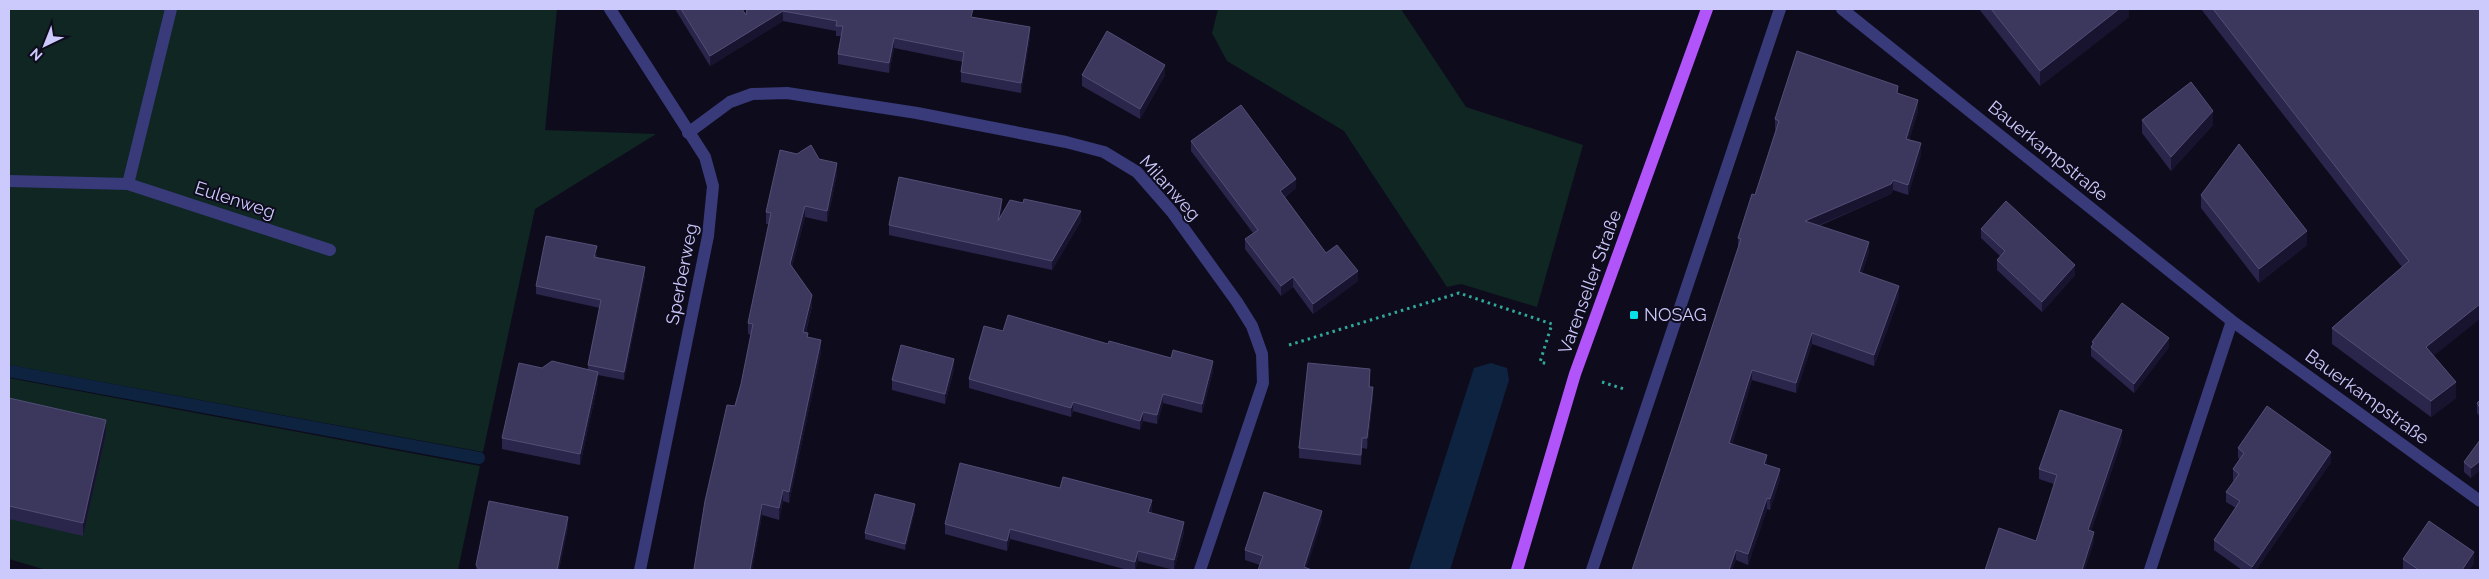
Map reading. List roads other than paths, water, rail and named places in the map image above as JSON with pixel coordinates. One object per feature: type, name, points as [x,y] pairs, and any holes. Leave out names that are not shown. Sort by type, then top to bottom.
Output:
[{"type":"main road","name":"Varenseller Straße","points":[[1517,570],[1575,374],[1707,9]]},
{"type":"street","points":[[128,184],[171,9]]},
{"type":"street","name":"Sperberweg","points":[[610,9],[705,157],[713,186],[708,236],[640,570]]},
{"type":"street","points":[[1592,570],[1780,9]]},
{"type":"street","name":"Bauerkampstraße","points":[[1842,9],[2232,321],[2480,501]]},
{"type":"street","name":"Milanweg","points":[[688,133],[730,102],[752,94],[787,93],[917,113],[1066,142],[1104,152],[1137,172],[1172,212],[1252,326],[1262,354],[1263,383],[1200,570]]},
{"type":"street","name":"Eulenweg","points":[[9,181],[128,184],[330,250]]},
{"type":"street","points":[[2150,570],[2232,321]]},
{"type":"water","points":[[1491,363],[1507,368],[1509,380],[1450,570],[1409,570],[1474,368]]},
{"type":"waterway","points":[[9,371],[479,458]]},
{"type":"place","name":"NOSAG","points":[[1634,315]]}]
